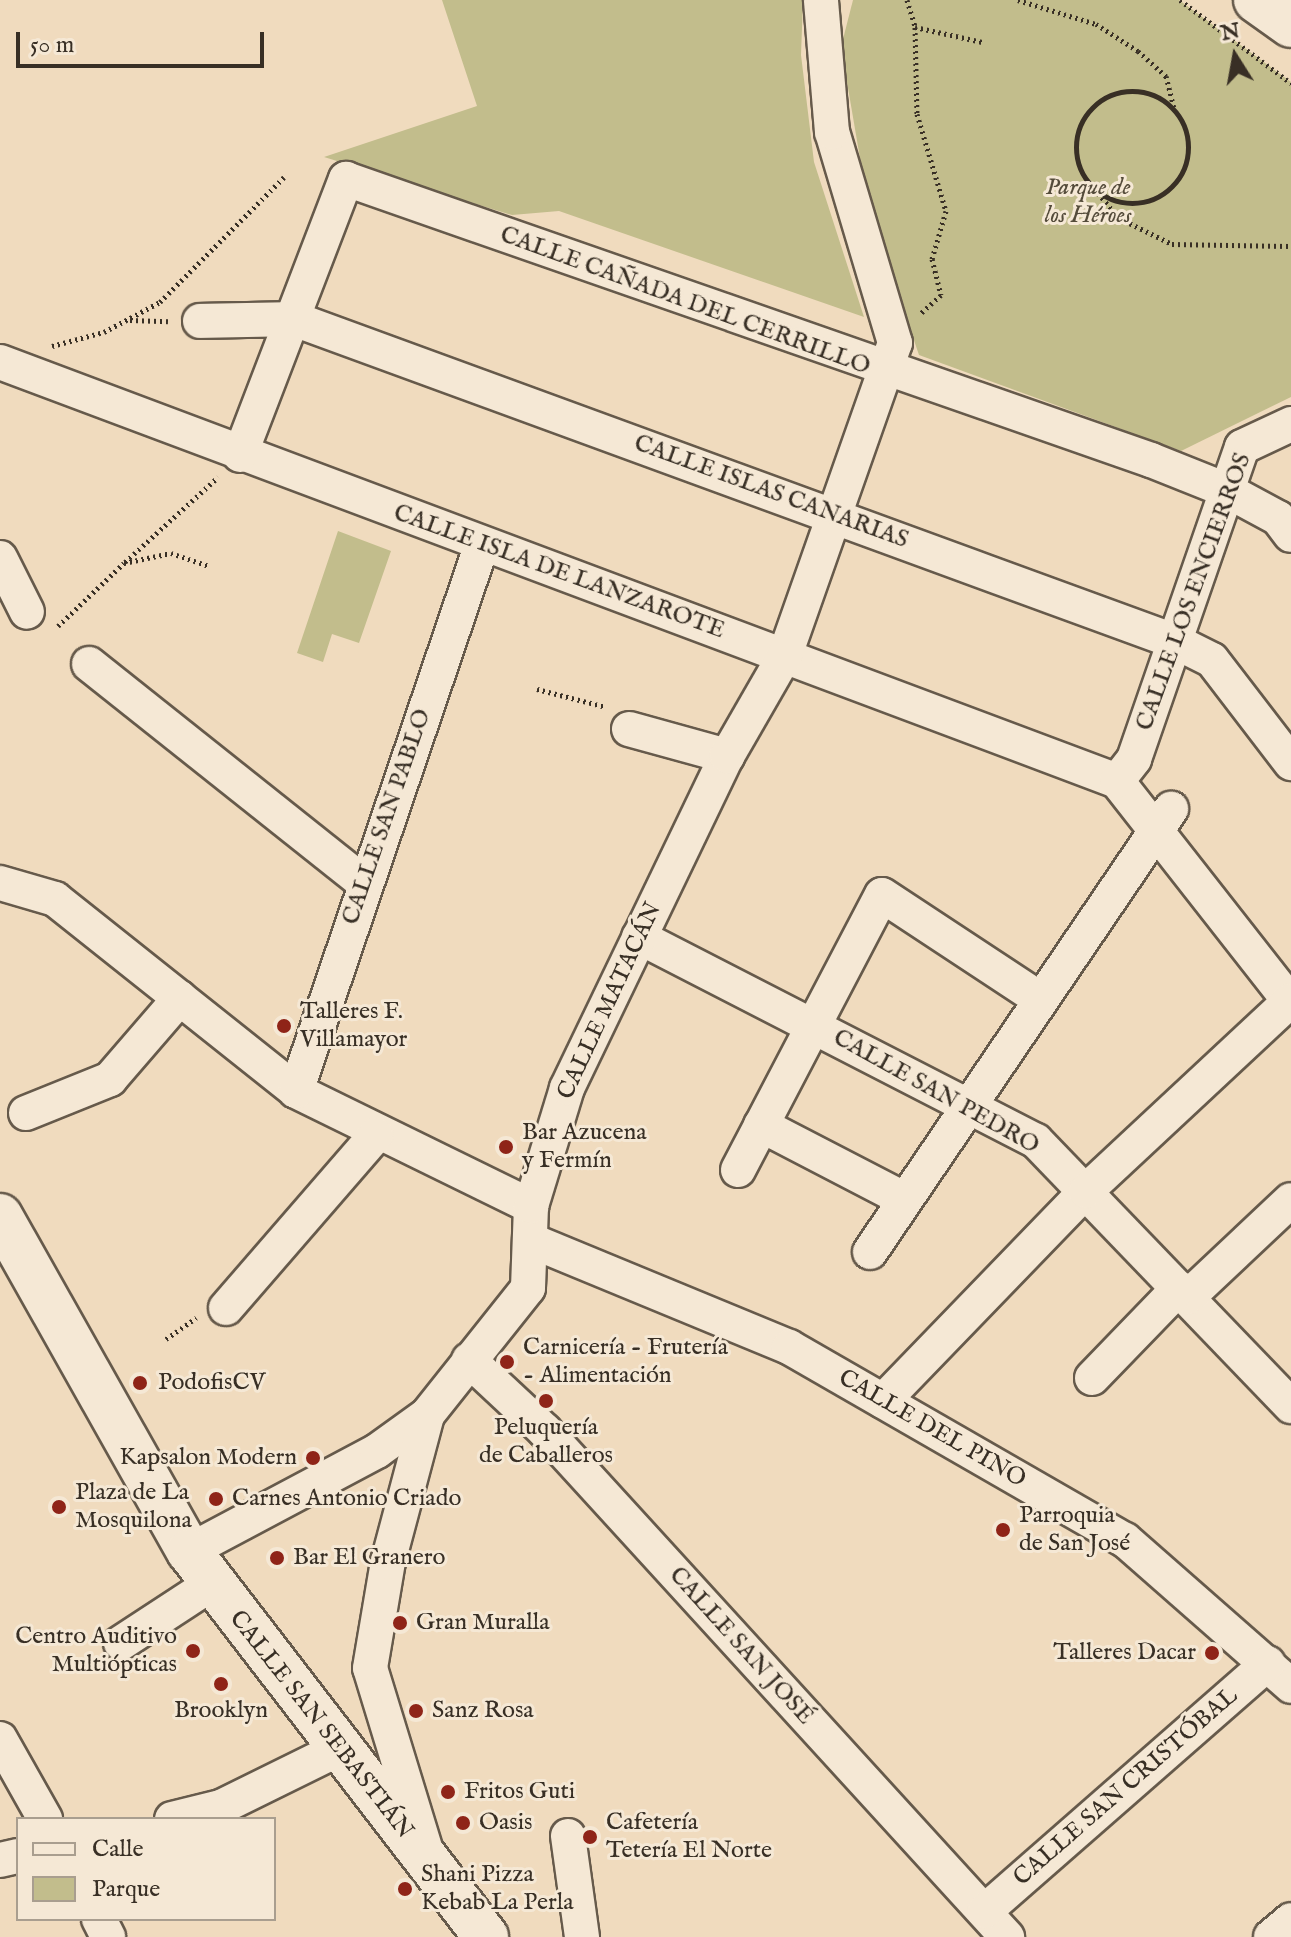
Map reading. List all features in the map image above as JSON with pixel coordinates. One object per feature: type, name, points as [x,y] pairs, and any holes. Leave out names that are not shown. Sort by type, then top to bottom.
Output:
[{"type":"street","name":"CALLE MATACÁN","points":[[200,1568],[427,1415],[528,1288],[531,1206],[567,1088],[727,756],[785,655],[895,343],[832,132],[821,0]]},
{"type":"street","points":[[1256,0],[1291,25]]},
{"type":"street","name":"CALLE CAÑADA DEL CERRILLO","points":[[240,455],[346,179],[885,373],[943,384],[1226,490],[1278,518],[1291,535]]},
{"type":"street","name":"CALLE ISLAS CANARIAS","points":[[200,321],[294,319],[836,514],[1174,641],[1212,660],[1291,763]]},
{"type":"street","name":"CALLE ISLA DE LANZAROTE","points":[[0,362],[240,455],[785,655],[1126,770]]},
{"type":"street","name":"CALLE LOS ENCIERROS","points":[[1126,770],[1242,447],[1291,424]]},
{"type":"street","name":"CALLE SAN PABLO","points":[[296,1091],[363,882],[482,544]]},
{"type":"street","points":[[0,558],[27,612]]},
{"type":"street","points":[[89,664],[363,882]]},
{"type":"street","points":[[629,729],[727,756]]},
{"type":"street","points":[[1126,770],[1291,964]]},
{"type":"street","points":[[870,1252],[1165,816]]},
{"type":"street","points":[[883,1401],[1086,1191],[1290,1002],[1165,816]]},
{"type":"street","points":[[0,883],[55,899],[296,1091],[376,1135],[531,1206]]},
{"type":"street","points":[[738,1170],[882,895],[1040,999]]},
{"type":"street","name":"CALLE SAN PEDRO","points":[[639,937],[1036,1141],[1291,1406]]},
{"type":"street","points":[[26,1113],[110,1079],[180,998]]},
{"type":"street","points":[[761,1125],[904,1199]]},
{"type":"street","points":[[226,1308],[376,1135]]},
{"type":"street","points":[[1092,1378],[1184,1292],[1291,1200]]},
{"type":"street","name":"CALLE SAN SEBASTIÁN","points":[[0,1216],[200,1568],[486,1937]]},
{"type":"street","name":"CALLE DEL PINO","points":[[532,1241],[789,1347],[1125,1540],[1280,1674]]},
{"type":"street","name":"CALLE SAN JOSÉ","points":[[469,1360],[544,1430],[1007,1937]]},
{"type":"street","name":"CALLE MATACÁN","points":[[370,1668],[388,1562],[427,1415]]},
{"type":"street","points":[[121,1643],[200,1568]]},
{"type":"street","name":"CALLE SAN SEBASTIÁN","points":[[370,1668],[431,1866]]},
{"type":"street","name":"CALLE SAN CRISTÓBAL","points":[[985,1911],[1280,1674]]},
{"type":"street","points":[[0,1739],[44,1817]]},
{"type":"street","points":[[180,1817],[221,1807],[341,1748]]},
{"type":"street","points":[[568,1836],[582,1937]]},
{"type":"street","points":[[1271,1937],[1291,1920]]},
{"type":"path","points":[[891,326],[941,295],[932,259],[946,211],[917,114],[915,27],[907,0]]},
{"type":"path","points":[[1018,0],[1096,24],[1138,51],[1166,76],[1188,143],[1179,177],[1167,190],[1124,202],[1087,180]]},
{"type":"path","points":[[1180,0],[1291,83]]},
{"type":"path","points":[[915,27],[982,42]]},
{"type":"path","points":[[1175,110],[1142,91],[1123,91],[1090,109],[1076,144],[1087,180],[1119,218],[1172,244],[1291,246]]},
{"type":"path","points":[[46,347],[104,332],[160,302],[284,177]]},
{"type":"path","points":[[64,619],[240,455]]},
{"type":"path","points":[[124,563],[171,553],[208,566]]},
{"type":"path","points":[[537,689],[613,709],[629,729]]},
{"type":"green space","points":[[442,0],[803,0],[801,55],[814,162],[864,317],[559,211],[512,215],[324,157],[477,106]]},
{"type":"green space","name":"Parque de los Héroes","points":[[853,0],[1179,0],[1291,82],[1291,397],[1181,451],[919,355],[868,205],[841,47]]},
{"type":"green space","points":[[338,531],[391,551],[359,643],[332,634],[323,662],[297,653]]},
{"type":"place","name":"Talleres F. Villamayor","points":[[284,1026]]},
{"type":"place","name":"Bar Azucena y Fermín","points":[[506,1147]]},
{"type":"place","name":"Carnicería - Frutería - Alimentación","points":[[507,1362]]},
{"type":"place","name":"PodofisCV","points":[[140,1383]]},
{"type":"place","name":"Peluquería de Caballeros","points":[[546,1401]]},
{"type":"place","name":"Kapsalon Modern","points":[[313,1458]]},
{"type":"place","name":"Carnes Antonio Criado","points":[[216,1499]]},
{"type":"place","name":"Plaza de La Mosquilona","points":[[59,1507]]},
{"type":"place","name":"Parroquia de San José","points":[[1003,1530]]},
{"type":"place","name":"Bar El Granero","points":[[277,1558]]},
{"type":"place","name":"Gran Muralla","points":[[400,1623]]},
{"type":"place","name":"Centro Auditivo Multiópticas","points":[[193,1651]]},
{"type":"place","name":"Talleres Dacar","points":[[1212,1653]]},
{"type":"place","name":"Brooklyn","points":[[221,1684]]},
{"type":"place","name":"Sanz Rosa","points":[[416,1711]]},
{"type":"place","name":"Fritos Guti","points":[[448,1792]]},
{"type":"place","name":"Oasis","points":[[463,1823]]},
{"type":"place","name":"Cafetería Tetería El Norte","points":[[590,1837]]},
{"type":"place","name":"Shani Pizza Kebab La Perla","points":[[405,1889]]}]
